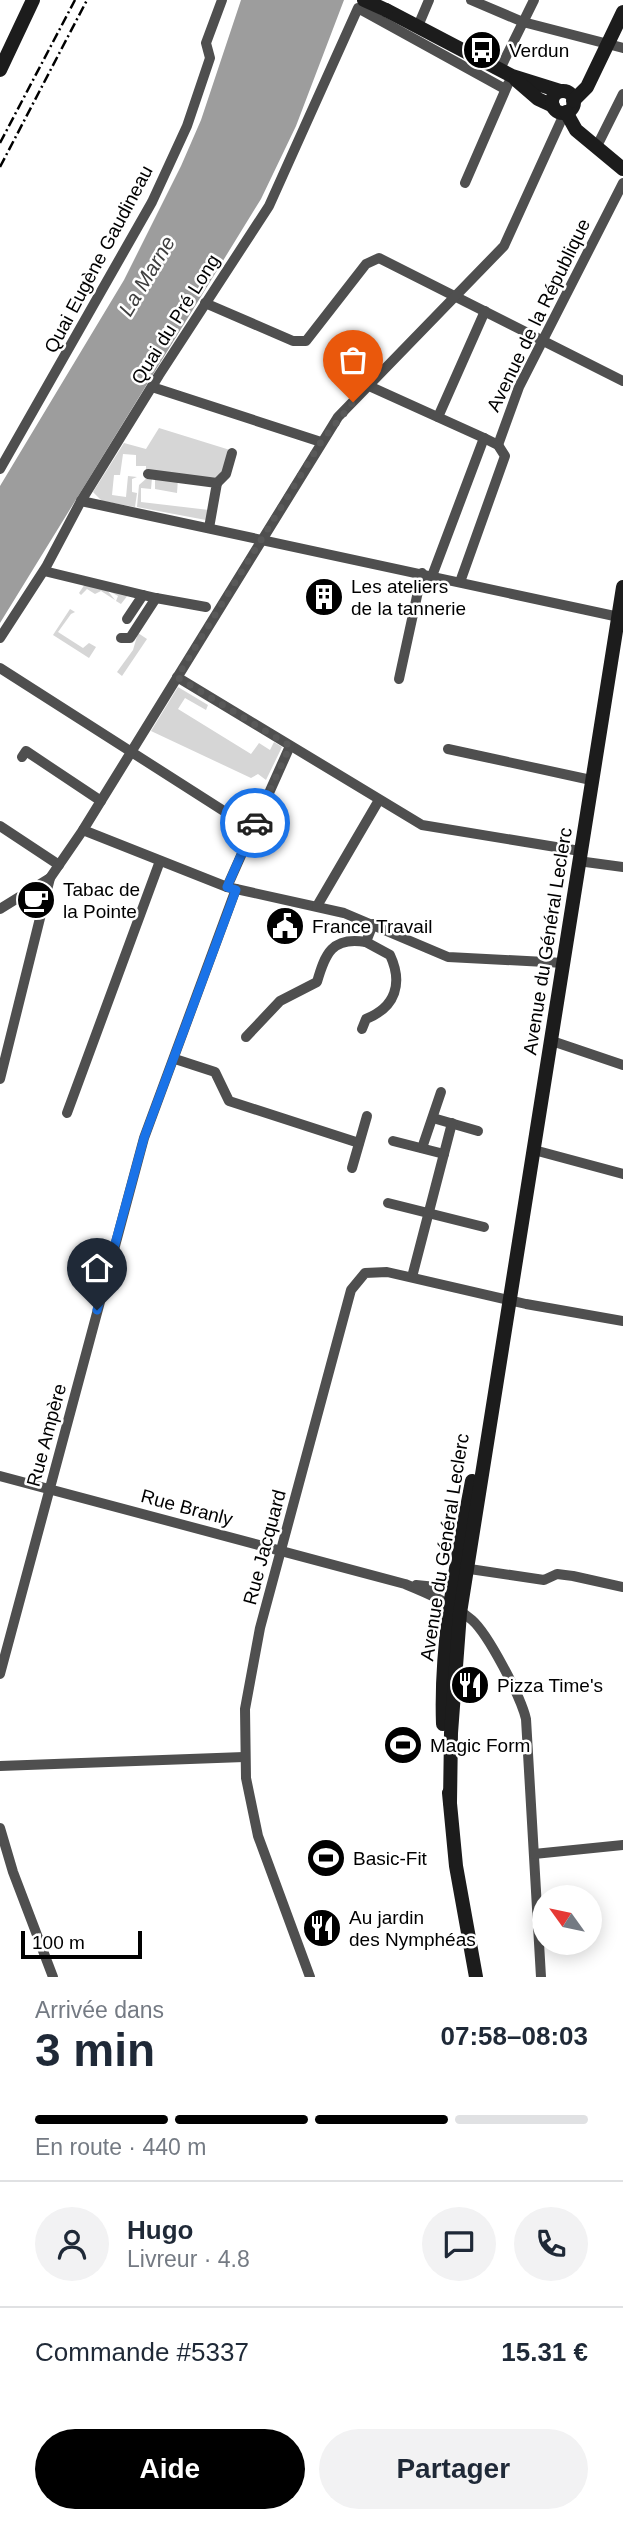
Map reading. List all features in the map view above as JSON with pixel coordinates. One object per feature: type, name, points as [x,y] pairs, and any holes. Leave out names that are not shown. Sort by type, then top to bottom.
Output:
[{"type":"main road","points":[[0,69],[33,0]]},
{"type":"main road","points":[[361,4],[381,5],[506,78],[565,102],[576,130],[623,169]]},
{"type":"main road","points":[[565,102],[589,77],[623,12]]},
{"type":"main road","name":"Avenue du Général Leclerc","points":[[476,1977],[456,1866],[442,1687],[510,1301],[623,587]]},
{"type":"street","name":"Quai Eugène Gaudineau","points":[[0,469],[152,202],[187,126],[210,58],[206,43],[222,0]]},
{"type":"street","points":[[418,26],[429,0]]},
{"type":"street","points":[[471,0],[523,22],[623,48]]},
{"type":"street","points":[[465,183],[506,78],[523,22],[534,0]]},
{"type":"street","points":[[361,4],[371,16],[506,78]]},
{"type":"street","name":"Quai du Pré Long","points":[[0,638],[44,571],[81,501],[269,206],[361,4]]},
{"type":"street","points":[[371,16],[381,5]]},
{"type":"street","points":[[592,142],[623,94]]},
{"type":"street","points":[[0,1079],[50,878],[83,830],[338,417],[510,238],[565,102]]},
{"type":"street","name":"Avenue de la République","points":[[460,582],[504,461],[505,456],[498,445],[519,387],[623,183]]},
{"type":"street","points":[[205,303],[298,343],[306,341],[372,259],[379,258],[623,381]]},
{"type":"street","points":[[438,417],[485,311]]},
{"type":"street","points":[[369,386],[498,445]]},
{"type":"street","points":[[152,387],[321,442]]},
{"type":"street","points":[[399,679],[427,575],[484,438]]},
{"type":"street","points":[[209,528],[217,483],[226,474],[232,453]]},
{"type":"street","points":[[148,474],[217,483]]},
{"type":"street","points":[[81,501],[619,617]]},
{"type":"street","points":[[44,571],[206,607]]},
{"type":"street","points":[[127,619],[143,595]]},
{"type":"street","points":[[121,638],[130,638],[156,598]]},
{"type":"street","points":[[0,668],[252,829]]},
{"type":"street","points":[[177,677],[412,820],[434,828],[623,867]]},
{"type":"street","name":"Rue Ampère","points":[[0,1674],[144,1138],[175,1059],[252,829],[290,746]]},
{"type":"street","points":[[448,749],[591,780]]},
{"type":"street","points":[[22,757],[26,751],[101,801]]},
{"type":"street","points":[[317,906],[379,800]]},
{"type":"street","points":[[0,826],[59,865]]},
{"type":"street","points":[[83,830],[232,888],[344,912],[448,957],[564,963]]},
{"type":"street","points":[[67,1113],[160,861]]},
{"type":"street","points":[[0,909],[50,878]]},
{"type":"street","points":[[366,942],[373,924]]},
{"type":"street","points":[[246,1037],[279,1001],[317,982],[321,961],[334,947],[346,941],[366,942],[390,955],[398,980],[387,1007],[366,1019],[362,1029]]},
{"type":"street","points":[[552,1041],[623,1065]]},
{"type":"street","points":[[175,1059],[215,1072],[229,1101],[359,1143]]},
{"type":"street","points":[[422,1148],[442,1092]]},
{"type":"street","points":[[352,1168],[367,1116]]},
{"type":"street","points":[[433,1118],[478,1131]]},
{"type":"street","points":[[412,1278],[452,1123]]},
{"type":"street","points":[[393,1141],[444,1154]]},
{"type":"street","points":[[534,1150],[623,1174]]},
{"type":"street","points":[[388,1203],[484,1227]]},
{"type":"street","name":"Rue Jacquard","points":[[310,1977],[258,1836],[244,1757],[248,1681],[351,1290],[356,1280],[374,1270],[510,1301],[623,1321]]},
{"type":"street","name":"Rue Branly","points":[[0,1476],[405,1584],[458,1589]]},
{"type":"street","points":[[462,1568],[544,1580],[557,1574],[623,1587]]},
{"type":"street","name":"Rue Branly","points":[[405,1584],[475,1623],[523,1702],[541,1977]]},
{"type":"street","points":[[0,1766],[244,1757]]},
{"type":"street","points":[[0,1828],[13,1872],[53,1977]]},
{"type":"street","points":[[534,1854],[623,1845]]},
{"type":"shaded area","points":[[159,428],[230,450],[224,473],[215,478],[146,473],[146,466],[136,466],[136,455],[123,454],[120,475],[114,475],[112,495],[126,497],[128,476],[137,477],[132,479],[132,492],[137,493],[135,507],[102,501],[93,492],[124,443],[146,449]]},
{"type":"shaded area","points":[[147,478],[152,478],[151,489],[141,488],[141,502],[209,510],[206,520],[137,507],[139,485]]},
{"type":"shaded area","points":[[155,478],[178,479],[177,493],[155,489]]},
{"type":"shaded area","points":[[85,584],[132,596],[128,595],[121,604],[116,601],[118,596],[107,590],[115,600],[101,591],[95,594],[87,589],[81,595],[79,593]]},
{"type":"shaded area","points":[[70,609],[75,612],[58,632],[83,648],[89,643],[96,647],[89,658],[53,635]]},
{"type":"shaded area","points":[[138,633],[147,639],[122,676],[117,672],[133,650]]},
{"type":"shaded area","points":[[178,687],[208,705],[206,710],[185,698],[178,709],[251,754],[259,743],[270,750],[274,742],[282,747],[266,780],[258,774],[251,778],[151,731]]},
{"type":"water","name":"La Marne","points":[[241,0],[344,0],[296,126],[261,199],[0,623],[0,486],[124,280],[181,166],[201,120]]},
{"type":"railway","points":[[0,143],[75,0]]},
{"type":"railway","points":[[0,167],[87,0]]},
{"type":"way so far","points":[[255,823],[290,746],[177,677],[321,442],[338,417],[353,402]]},
{"type":"place","name":"Verdun","points":[[482,50]]},
{"type":"place","name":"Les ateliers de la tannerie","points":[[324,597]]},
{"type":"place","name":"Tabac de la Pointe","points":[[36,900]]},
{"type":"place","name":"France Travail","points":[[285,926]]},
{"type":"place","name":"Pizza Time's","points":[[470,1685]]},
{"type":"place","name":"Magic Form","points":[[403,1745]]},
{"type":"place","name":"Basic-Fit","points":[[326,1858]]},
{"type":"place","name":"Au jardin des Nymphéas","points":[[322,1928]]},
{"type":"route","points":[[97,1310],[144,1138],[236,890],[227,887],[255,823]]}]
